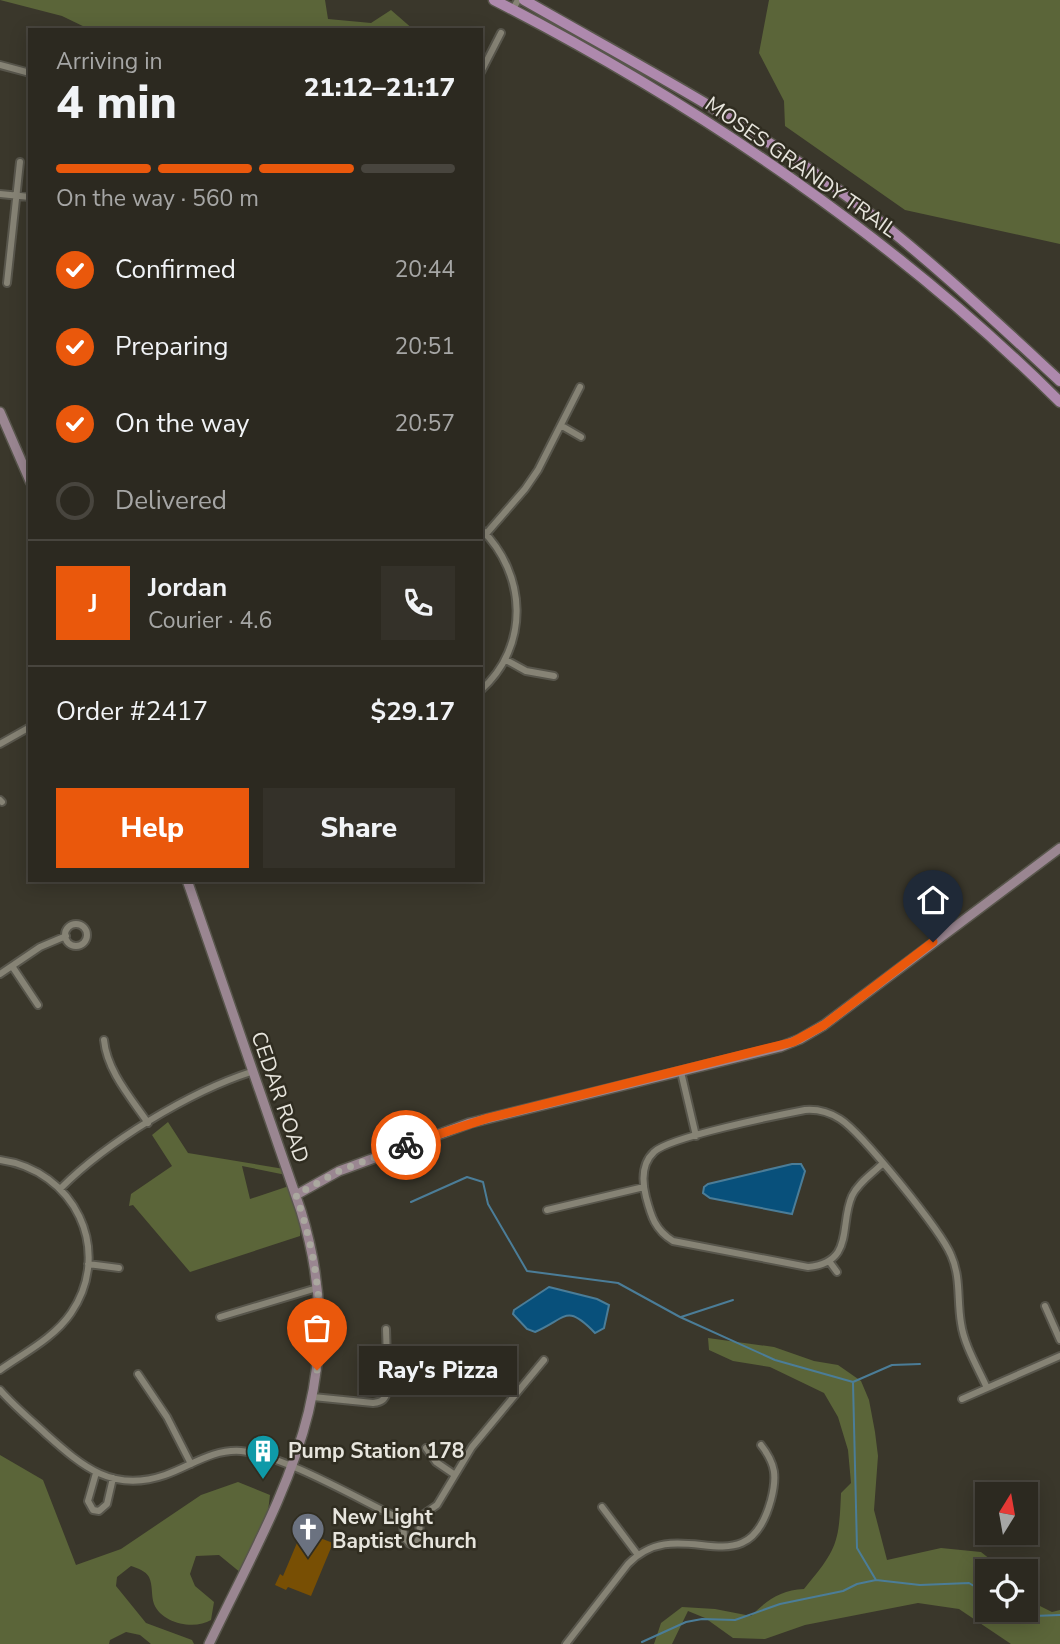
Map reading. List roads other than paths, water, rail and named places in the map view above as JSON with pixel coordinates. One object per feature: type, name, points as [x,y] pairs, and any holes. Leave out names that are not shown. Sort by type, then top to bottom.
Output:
[{"type":"main road","name":"MOSES GRANDY TRAIL","points":[[494,0],[515,5],[749,150],[859,226],[963,310],[1060,402]]},
{"type":"main road","name":"MOSES GRANDY TRAIL","points":[[524,0],[724,115],[851,199],[978,305],[1060,381]]},
{"type":"street","points":[[483,68],[501,33]]},
{"type":"street","points":[[0,65],[28,72]]},
{"type":"street","points":[[7,283],[20,162]]},
{"type":"street","points":[[0,194],[28,197]]},
{"type":"street","points":[[483,688],[506,660],[516,631],[516,591],[509,567],[484,531],[525,489],[562,426],[580,387]]},
{"type":"street","points":[[0,412],[4,429],[28,477]]},
{"type":"street","points":[[562,426],[581,437]]},
{"type":"street","points":[[506,660],[526,671],[554,676]]},
{"type":"street","points":[[0,744],[28,728]]},
{"type":"street","points":[[296,1195],[339,1171],[451,1129],[780,1047],[806,1036],[1060,848]]},
{"type":"street","name":"CEDAR ROAD","points":[[188,882],[307,1230],[317,1288],[320,1335],[313,1397],[292,1467],[209,1644]]},
{"type":"street","points":[[0,974],[40,947],[65,936]]},
{"type":"street","points":[[12,966],[38,1005]]},
{"type":"street","points":[[104,1040],[105,1053],[124,1088],[148,1123]]},
{"type":"street","points":[[61,1188],[87,1164],[148,1123],[207,1089],[251,1072]]},
{"type":"street","points":[[681,1072],[696,1136]]},
{"type":"street","points":[[882,1164],[853,1193],[842,1245],[829,1261],[816,1266],[801,1267],[673,1241],[653,1222],[644,1187],[645,1167],[655,1151],[669,1143],[793,1112],[823,1111],[839,1118],[851,1127],[882,1164],[934,1227],[951,1255],[958,1279],[963,1332],[987,1388]]},
{"type":"street","points":[[0,1160],[32,1168],[61,1188],[83,1224],[88,1264],[82,1293],[69,1315],[57,1329],[0,1370]]},
{"type":"street","points":[[547,1210],[644,1187]]},
{"type":"street","points":[[829,1261],[836,1272]]},
{"type":"street","points":[[88,1264],[119,1268]]},
{"type":"street","points":[[220,1317],[317,1288]]},
{"type":"street","points":[[1045,1306],[1060,1340]]},
{"type":"street","points":[[313,1397],[373,1403],[385,1398],[388,1390],[386,1329]]},
{"type":"street","points":[[962,1399],[1060,1356]]},
{"type":"street","points":[[0,1390],[68,1454],[96,1474],[145,1480],[214,1454],[237,1451],[259,1455],[292,1467],[403,1519],[419,1517],[437,1505],[472,1447],[544,1360]]},
{"type":"street","points":[[138,1374],[167,1417],[191,1464]]},
{"type":"street","points":[[566,1644],[638,1555],[668,1543],[727,1547],[738,1546],[753,1538],[768,1512],[776,1475],[771,1458],[761,1445]]},
{"type":"street","points":[[426,1448],[436,1462],[455,1475]]},
{"type":"street","points":[[96,1474],[88,1501],[93,1510],[99,1510],[107,1504],[113,1478]]},
{"type":"street","points":[[602,1507],[638,1555]]},
{"type":"street","points":[[403,1519],[404,1538],[410,1544],[415,1544],[420,1537],[419,1517]]},
{"type":"water","points":[[801,1164],[805,1171],[792,1214],[710,1198],[703,1193],[708,1184]]},
{"type":"water","points":[[549,1287],[597,1299],[609,1305],[604,1328],[595,1333],[578,1318],[566,1316],[535,1332],[527,1329],[513,1314],[514,1310]]},
{"type":"waterway","points":[[411,1202],[467,1177],[483,1182],[488,1204],[527,1271],[618,1283],[680,1317],[775,1360],[853,1382],[892,1365],[920,1364]]},
{"type":"waterway","points":[[681,1317],[733,1300]]},
{"type":"waterway","points":[[853,1383],[857,1548],[876,1580],[920,1585],[969,1583],[975,1587]]},
{"type":"waterway","points":[[642,1642],[686,1622],[702,1619],[735,1620],[780,1604],[843,1591],[857,1584],[876,1580]]},
{"type":"waterway","points":[[1038,1616],[1060,1615]]},
{"type":"place","name":"Ray's Pizza","points":[[317,1370]]},
{"type":"place","name":"Pump Station 178","points":[[263,1481]]},
{"type":"place","name":"New Light Baptist Church","points":[[308,1559]]}]
